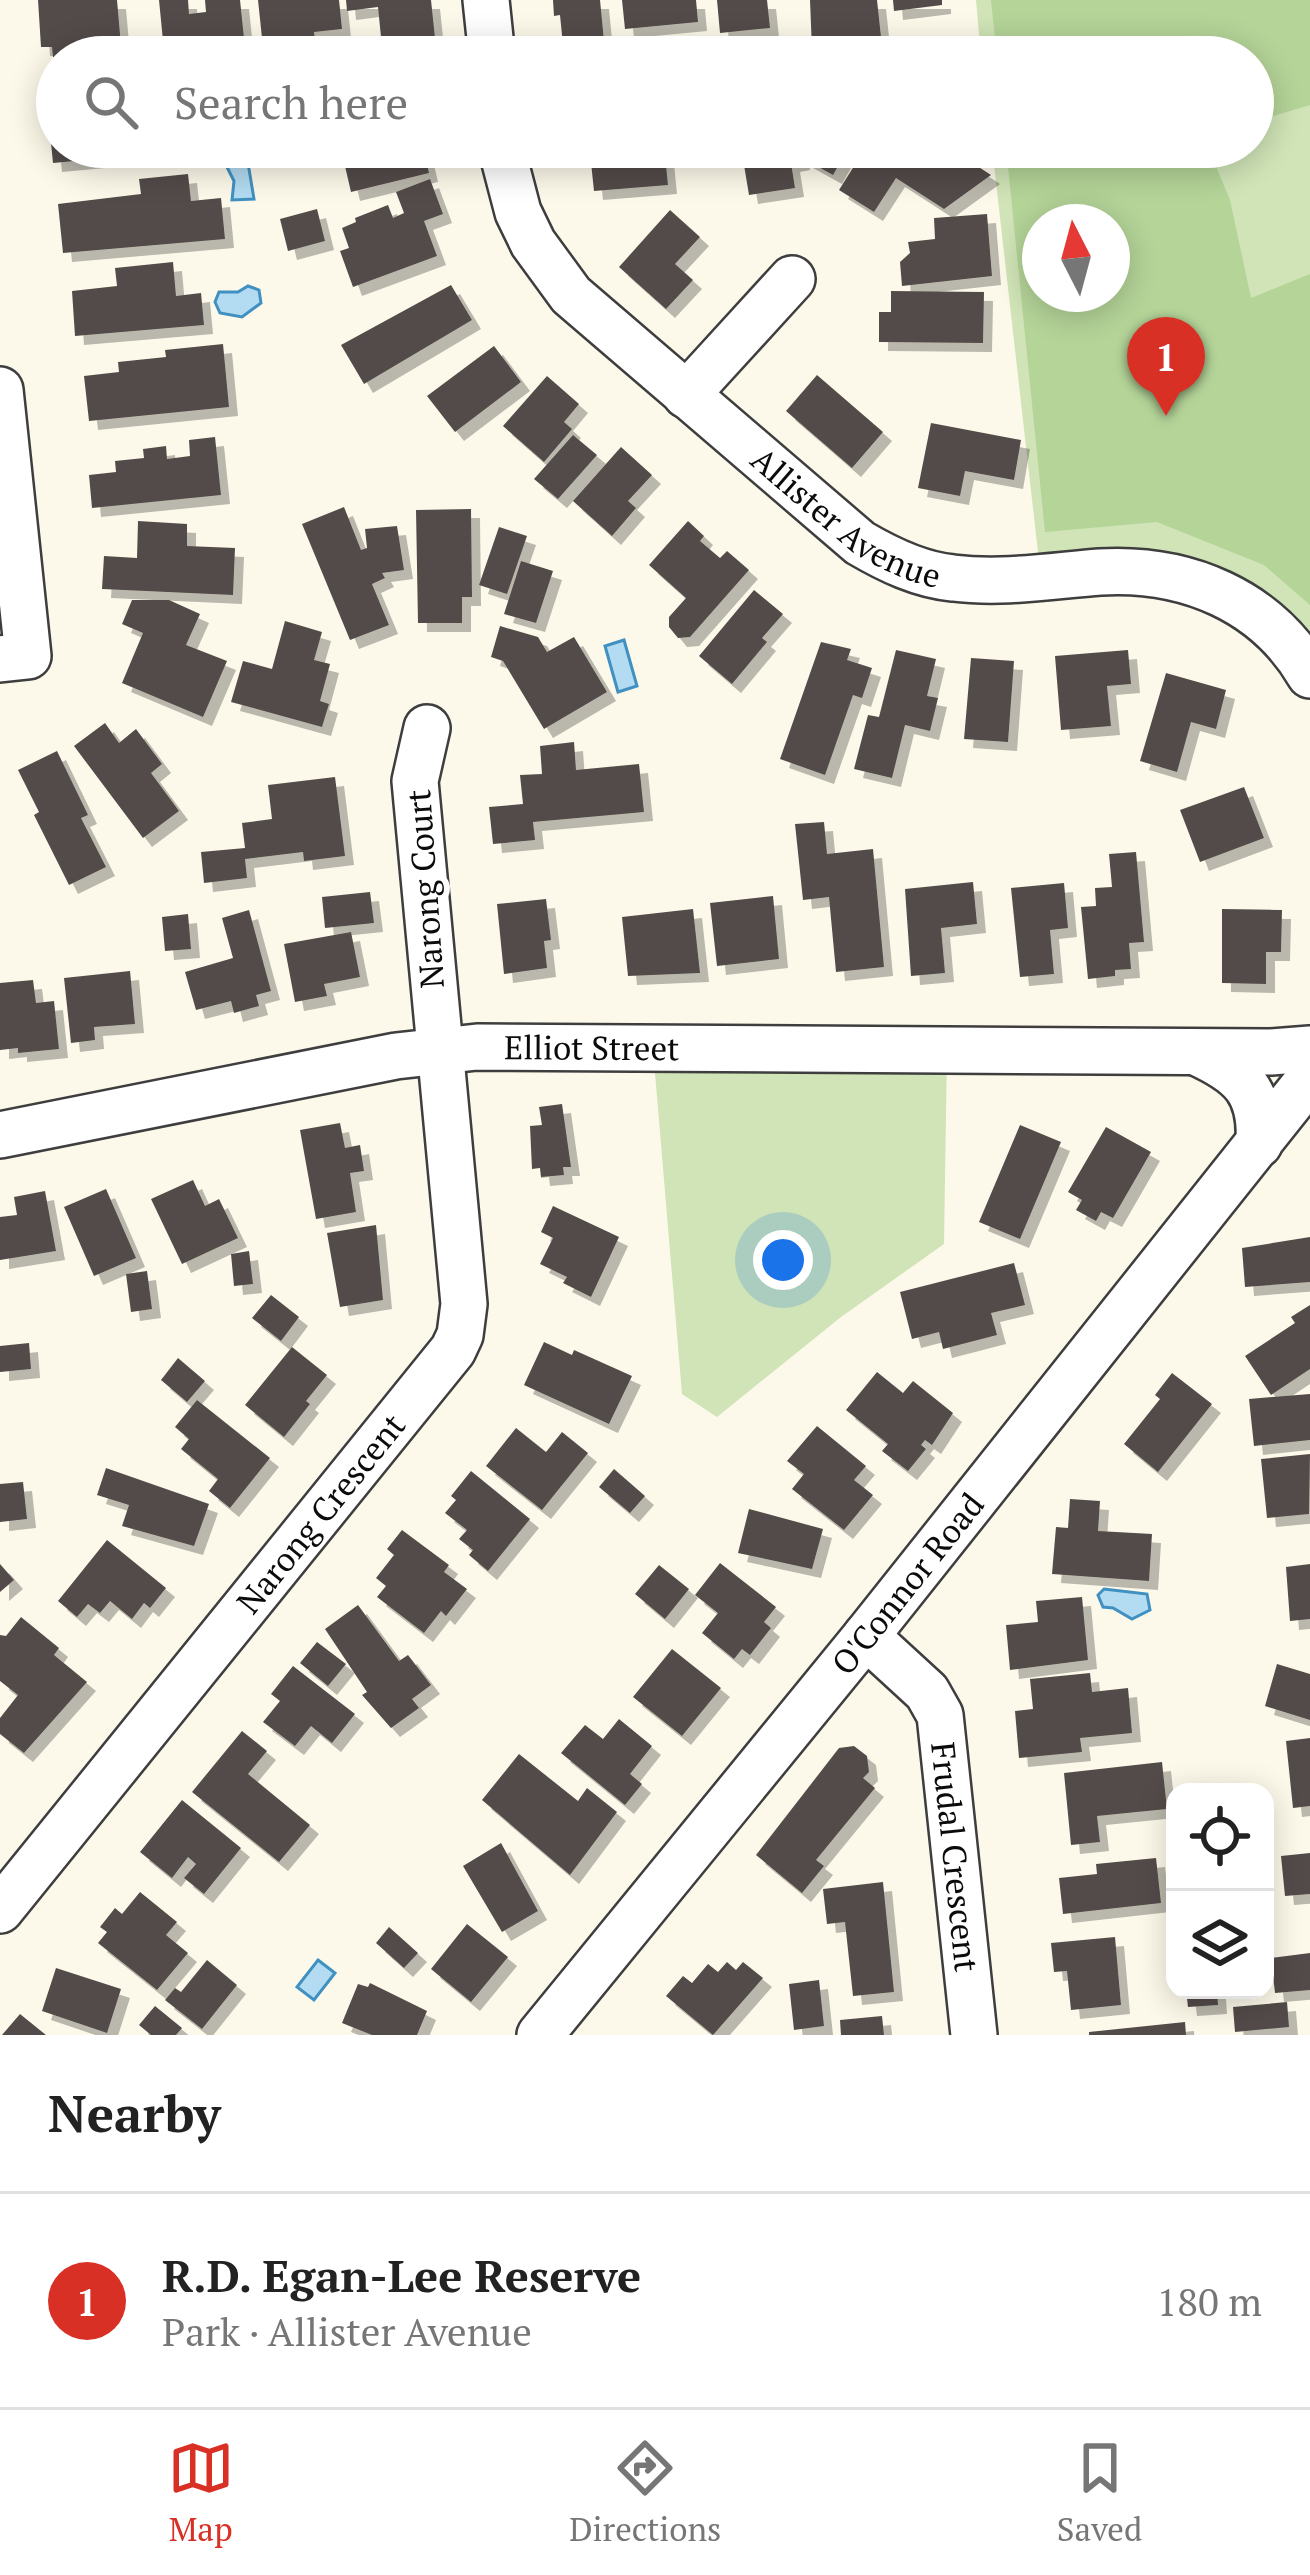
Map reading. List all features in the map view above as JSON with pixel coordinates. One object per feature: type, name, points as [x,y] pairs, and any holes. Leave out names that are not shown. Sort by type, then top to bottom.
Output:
[{"type":"street","points":[[486,0],[490,36]]},
{"type":"street","name":"Allister Avenue","points":[[507,168],[518,212],[551,272],[596,319],[834,524],[885,558],[949,578],[1030,580],[1102,572],[1179,578],[1243,602],[1283,635],[1310,675]]},
{"type":"street","points":[[686,395],[792,279]]},
{"type":"street","points":[[0,390],[28,656],[0,659]]},
{"type":"street","name":"Narong Court","points":[[427,728],[416,781],[438,1051]]},
{"type":"street","name":"Elliot Street","points":[[0,1135],[477,1047],[1271,1052],[1310,1048]]},
{"type":"street","name":"Narong Crescent","points":[[0,1910],[453,1349],[464,1304],[438,1051]]},
{"type":"street","points":[[1193,1051],[1229,1069],[1280,1131]]},
{"type":"street","name":"O'Connor Road","points":[[540,2035],[1280,1131],[1310,1078]]},
{"type":"street","name":"Frudal Crescent","points":[[866,1636],[927,1692],[940,1715],[974,2035]]},
{"type":"green space","points":[[976,0],[1310,0],[1310,675],[1243,602],[1041,579],[994,168],[1274,168],[1274,36],[979,36]]},
{"type":"green space","points":[[991,0],[1310,0],[1310,105],[1274,116],[1274,36],[995,36]]},
{"type":"green space","points":[[1008,168],[1217,168],[1230,200],[1251,298],[1310,274],[1310,605],[1264,565],[1157,522],[1045,532],[1023,312],[1130,312],[1130,204],[1022,204],[1022,305]]},
{"type":"green space","points":[[653,1049],[947,1050],[944,1244],[841,1317],[717,1417],[682,1394]]},
{"type":"water","points":[[228,168],[249,168],[254,199],[232,200],[234,181]]},
{"type":"water","points":[[248,286],[259,290],[261,303],[242,317],[220,313],[215,302],[219,292],[238,292]]},
{"type":"water","points":[[624,640],[637,686],[618,692],[605,646]]},
{"type":"water","points":[[1104,1589],[1147,1594],[1150,1610],[1132,1619],[1103,1607],[1098,1595]]},
{"type":"water","points":[[318,1960],[335,1973],[314,2000],[297,1987]]},
{"type":"building","points":[[38,0],[117,0],[120,36],[40,36]]},
{"type":"building","points":[[159,0],[188,0],[189,14],[206,12],[205,0],[240,0],[244,36],[163,36]]},
{"type":"building","points":[[258,0],[339,0],[342,29],[314,32],[314,36],[262,36]]},
{"type":"building","points":[[346,0],[431,0],[435,36],[381,36],[378,7],[347,11]]},
{"type":"building","points":[[553,0],[600,0],[604,36],[562,36],[560,15],[554,16]]},
{"type":"building","points":[[622,0],[696,0],[698,22],[625,29]]},
{"type":"building","points":[[717,0],[767,0],[770,28],[720,33]]},
{"type":"building","points":[[810,0],[877,0],[881,36],[811,36]]},
{"type":"building","points":[[893,0],[942,0],[942,5],[894,11]]},
{"type":"building","points":[[345,168],[428,168],[429,173],[351,192]]},
{"type":"building","points":[[592,168],[666,168],[668,185],[594,191]]},
{"type":"building","points":[[744,168],[792,168],[795,188],[749,195]]},
{"type":"building","points":[[853,168],[980,168],[991,175],[944,209],[896,178],[874,212],[839,190]]},
{"type":"building","points":[[188,174],[191,201],[221,198],[225,239],[63,253],[58,204],[141,194],[139,179]]},
{"type":"building","points":[[430,179],[443,214],[424,221],[437,256],[353,287],[340,251],[349,248],[342,228],[388,205],[393,218],[404,213],[396,192]]},
{"type":"building","points":[[317,209],[325,241],[288,251],[280,219]]},
{"type":"building","points":[[670,210],[700,237],[675,264],[693,280],[666,309],[619,267]]},
{"type":"building","points":[[987,214],[992,276],[902,286],[900,262],[910,253],[908,242],[935,239],[934,218]]},
{"type":"building","points":[[173,262],[176,296],[201,293],[204,325],[75,336],[72,291],[117,286],[115,268]]},
{"type":"building","points":[[451,285],[472,320],[364,384],[341,345]]},
{"type":"building","points":[[891,291],[984,292],[983,343],[879,342],[879,312],[891,312]]},
{"type":"building","points":[[223,344],[229,407],[89,421],[84,376],[119,372],[118,362],[166,357],[165,350]]},
{"type":"building","points":[[494,346],[521,382],[455,432],[427,396]]},
{"type":"building","points":[[817,375],[883,432],[852,468],[786,411]]},
{"type":"building","points":[[547,376],[579,404],[564,422],[572,429],[544,462],[503,426]]},
{"type":"building","points":[[931,423],[1021,440],[1014,480],[965,471],[960,496],[918,488]]},
{"type":"building","points":[[573,435],[597,455],[558,499],[534,479]]},
{"type":"building","points":[[215,437],[221,495],[92,508],[89,475],[116,472],[115,461],[144,458],[143,449],[166,446],[167,459],[190,456],[189,440]]},
{"type":"building","points":[[621,447],[652,475],[628,501],[636,508],[612,536],[573,501]]},
{"type":"building","points":[[344,507],[361,550],[367,548],[365,529],[397,526],[404,570],[382,573],[385,578],[372,584],[389,625],[350,640],[302,524]]},
{"type":"building","points":[[471,509],[472,597],[462,597],[462,623],[418,623],[416,510]]},
{"type":"building","points":[[138,521],[187,524],[187,546],[235,548],[233,595],[102,589],[104,556],[137,558]]},
{"type":"building","points":[[688,521],[704,536],[700,541],[720,558],[727,551],[749,570],[690,637],[678,638],[669,627],[669,617],[686,598],[649,565]]},
{"type":"building","points":[[499,527],[527,536],[507,594],[479,585]]},
{"type":"building","points":[[521,561],[553,571],[536,623],[504,614]]},
{"type":"building","points":[[754,590],[783,614],[732,684],[699,656]]},
{"type":"building","points":[[132,600],[169,600],[200,614],[186,645],[227,661],[203,717],[122,683],[143,633],[122,624]]},
{"type":"building","points":[[285,621],[322,632],[314,660],[330,664],[320,701],[329,704],[322,727],[231,702],[243,661],[272,669]]},
{"type":"building","points":[[500,626],[538,637],[547,652],[574,637],[607,692],[544,729],[503,661],[491,657]]},
{"type":"building","points":[[821,642],[851,649],[847,660],[872,668],[862,698],[853,695],[825,775],[780,759]]},
{"type":"building","points":[[896,650],[936,659],[927,696],[938,698],[930,731],[905,725],[892,778],[854,769],[868,715],[879,717]]},
{"type":"building","points":[[1128,650],[1131,684],[1107,686],[1111,726],[1061,730],[1055,656]]},
{"type":"building","points":[[971,658],[1014,661],[1008,742],[964,739]]},
{"type":"building","points":[[1166,673],[1226,690],[1216,729],[1191,722],[1177,772],[1140,761]]},
{"type":"building","points":[[105,723],[119,743],[136,729],[162,764],[151,773],[179,811],[143,838],[74,746]]},
{"type":"building","points":[[574,742],[576,770],[639,764],[644,812],[533,822],[535,840],[493,844],[489,807],[523,804],[520,775],[542,774],[540,746]]},
{"type":"building","points":[[57,751],[88,815],[81,818],[106,867],[69,885],[34,815],[39,812],[18,770]]},
{"type":"building","points":[[335,777],[345,856],[304,861],[303,852],[245,859],[247,878],[204,883],[201,852],[245,848],[242,823],[272,819],[268,785]]},
{"type":"building","points":[[1244,787],[1264,838],[1200,862],[1180,810]]},
{"type":"building","points":[[824,822],[827,854],[873,849],[884,967],[836,972],[829,897],[803,900],[795,824]]},
{"type":"building","points":[[1136,852],[1144,942],[1129,943],[1131,969],[1088,979],[1081,907],[1096,906],[1095,888],[1112,887],[1109,854]]},
{"type":"building","points":[[973,882],[977,924],[941,928],[945,973],[911,976],[905,889]]},
{"type":"building","points":[[1064,883],[1068,928],[1050,930],[1054,974],[1020,977],[1011,888]]},
{"type":"building","points":[[370,892],[374,923],[325,928],[322,897]]},
{"type":"building","points":[[773,896],[779,959],[717,966],[710,903]]},
{"type":"building","points":[[546,899],[551,940],[544,941],[547,968],[504,974],[497,904]]},
{"type":"building","points":[[693,909],[700,973],[628,976],[622,917]]},
{"type":"building","points":[[1222,909],[1282,910],[1281,952],[1266,952],[1266,984],[1222,983]]},
{"type":"building","points":[[249,910],[271,991],[256,995],[259,1006],[234,1013],[231,1001],[196,1010],[185,972],[233,958],[222,918]]},
{"type":"building","points":[[188,914],[191,949],[165,951],[162,917]]},
{"type":"building","points":[[351,932],[360,977],[324,984],[327,996],[295,1002],[284,944]]},
{"type":"building","points":[[130,971],[135,1024],[94,1027],[95,1040],[71,1043],[64,978]]},
{"type":"building","points":[[33,980],[36,1003],[54,1001],[59,1049],[0,1050],[0,983]]},
{"type":"building","points":[[562,1104],[571,1167],[563,1167],[564,1175],[541,1177],[540,1168],[532,1169],[530,1126],[542,1125],[539,1107]]},
{"type":"building","points":[[340,1123],[345,1148],[360,1145],[364,1171],[350,1173],[356,1212],[316,1219],[300,1130]]},
{"type":"building","points":[[1020,1125],[1061,1142],[1020,1239],[979,1222]]},
{"type":"building","points":[[1106,1127],[1151,1152],[1113,1218],[1101,1212],[1096,1221],[1076,1210],[1082,1200],[1068,1192]]},
{"type":"building","points":[[193,1180],[205,1206],[219,1199],[238,1238],[182,1264],[151,1199]]},
{"type":"building","points":[[106,1189],[136,1258],[94,1276],[64,1207]]},
{"type":"building","points":[[45,1191],[56,1251],[0,1260],[0,1217],[17,1215],[14,1197]]},
{"type":"building","points":[[553,1206],[619,1237],[591,1297],[563,1283],[567,1277],[540,1264],[553,1238],[541,1232]]},
{"type":"building","points":[[376,1225],[383,1300],[340,1307],[327,1233]]},
{"type":"building","points":[[1310,1237],[1310,1282],[1245,1287],[1242,1248]]},
{"type":"building","points":[[249,1251],[253,1284],[234,1286],[231,1254]]},
{"type":"building","points":[[1014,1263],[1025,1305],[991,1313],[997,1335],[943,1349],[939,1332],[912,1339],[900,1292]]},
{"type":"building","points":[[147,1271],[152,1309],[131,1312],[126,1274]]},
{"type":"building","points":[[271,1295],[299,1317],[281,1341],[252,1318]]},
{"type":"building","points":[[1310,1305],[1310,1369],[1271,1395],[1245,1356],[1295,1323],[1291,1317]]},
{"type":"building","points":[[544,1342],[632,1376],[609,1424],[524,1385]]},
{"type":"building","points":[[29,1343],[31,1369],[0,1372],[0,1346]]},
{"type":"building","points":[[292,1347],[327,1375],[284,1437],[245,1405]]},
{"type":"building","points":[[178,1358],[205,1381],[187,1402],[161,1380]]},
{"type":"building","points":[[877,1372],[903,1393],[913,1381],[953,1413],[932,1445],[925,1440],[921,1445],[926,1449],[908,1471],[882,1451],[888,1444],[846,1410]]},
{"type":"building","points":[[1172,1373],[1212,1404],[1158,1472],[1124,1444],[1160,1399],[1155,1395]]},
{"type":"building","points":[[1310,1394],[1310,1440],[1254,1446],[1249,1399]]},
{"type":"building","points":[[197,1400],[270,1458],[230,1508],[209,1491],[218,1479],[181,1449],[189,1439],[175,1427]]},
{"type":"building","points":[[817,1426],[866,1466],[854,1480],[873,1495],[844,1530],[792,1489],[804,1474],[787,1461]]},
{"type":"building","points":[[516,1428],[546,1452],[562,1432],[588,1453],[542,1510],[486,1466]]},
{"type":"building","points":[[1310,1454],[1309,1514],[1267,1518],[1261,1459]]},
{"type":"building","points":[[106,1468],[209,1504],[194,1546],[122,1526],[129,1505],[97,1495]]},
{"type":"building","points":[[614,1469],[645,1496],[630,1513],[599,1487]]},
{"type":"building","points":[[471,1471],[530,1519],[488,1571],[459,1539],[467,1530],[445,1513],[456,1500],[451,1496]]},
{"type":"building","points":[[23,1482],[27,1519],[0,1522],[0,1484]]},
{"type":"building","points":[[1070,1499],[1100,1501],[1098,1531],[1152,1534],[1149,1581],[1052,1574],[1056,1527],[1068,1528]]},
{"type":"building","points":[[749,1509],[823,1529],[812,1569],[738,1553]]},
{"type":"building","points":[[402,1530],[449,1565],[444,1572],[467,1589],[446,1616],[441,1611],[424,1633],[377,1597],[386,1586],[376,1578],[394,1555],[387,1549]]},
{"type":"building","points":[[107,1540],[166,1588],[150,1608],[144,1603],[132,1619],[110,1601],[100,1613],[88,1604],[77,1617],[58,1601]]},
{"type":"building","points":[[720,1563],[776,1607],[764,1622],[771,1628],[750,1655],[742,1649],[734,1659],[702,1633],[718,1613],[695,1595]]},
{"type":"building","points":[[0,1564],[14,1580],[0,1592]]},
{"type":"building","points":[[1310,1564],[1310,1619],[1290,1621],[1286,1567]]},
{"type":"building","points":[[659,1565],[689,1589],[665,1619],[635,1594]]},
{"type":"building","points":[[1082,1597],[1088,1660],[1010,1670],[1006,1625],[1038,1622],[1036,1601]]},
{"type":"building","points":[[358,1605],[399,1661],[408,1655],[431,1685],[412,1699],[419,1708],[391,1728],[362,1695],[367,1692],[325,1629]]},
{"type":"building","points":[[21,1617],[59,1648],[54,1655],[87,1682],[24,1753],[0,1734],[0,1718],[18,1695],[0,1681],[0,1635],[6,1636]]},
{"type":"building","points":[[317,1642],[346,1664],[328,1686],[300,1663]]},
{"type":"building","points":[[672,1649],[721,1688],[682,1736],[633,1697]]},
{"type":"building","points":[[1277,1664],[1310,1674],[1310,1720],[1265,1706]]},
{"type":"building","points":[[293,1666],[355,1714],[332,1743],[311,1726],[295,1746],[263,1722],[280,1701],[271,1694]]},
{"type":"building","points":[[1090,1673],[1092,1692],[1128,1688],[1132,1733],[1080,1738],[1082,1752],[1019,1758],[1015,1711],[1033,1709],[1030,1679]]},
{"type":"building","points":[[619,1719],[652,1746],[630,1774],[642,1784],[625,1805],[561,1753],[585,1725],[603,1739]]},
{"type":"building","points":[[242,1731],[267,1751],[248,1774],[310,1825],[279,1862],[192,1792]]},
{"type":"building","points":[[1310,1738],[1310,1806],[1293,1808],[1286,1741]]},
{"type":"building","points":[[854,1746],[867,1756],[869,1772],[863,1778],[875,1788],[816,1860],[824,1866],[802,1893],[756,1855],[839,1748]]},
{"type":"building","points":[[519,1754],[578,1801],[587,1788],[617,1812],[570,1875],[482,1800]]},
{"type":"building","points":[[1162,1762],[1166,1809],[1097,1816],[1100,1842],[1071,1845],[1064,1773]]},
{"type":"building","points":[[182,1800],[241,1848],[204,1894],[184,1878],[196,1864],[188,1857],[172,1878],[140,1852]]},
{"type":"building","points":[[501,1843],[538,1911],[502,1932],[463,1866]]},
{"type":"building","points":[[1310,1853],[1310,1894],[1285,1896],[1281,1856]]},
{"type":"building","points":[[1156,1858],[1161,1903],[1063,1914],[1059,1878],[1097,1874],[1096,1864]]},
{"type":"building","points":[[883,1882],[894,1992],[853,1996],[845,1922],[827,1924],[823,1889]]},
{"type":"building","points":[[140,1892],[177,1922],[166,1935],[188,1953],[157,1990],[98,1943],[107,1932],[100,1927],[115,1908],[122,1914]]},
{"type":"building","points":[[467,1924],[508,1957],[471,2002],[431,1969]]},
{"type":"building","points":[[389,1927],[418,1953],[404,1968],[376,1943]]},
{"type":"building","points":[[1115,1937],[1121,2005],[1071,2010],[1067,1971],[1054,1972],[1051,1943]]},
{"type":"building","points":[[1310,1953],[1310,1990],[1275,1993],[1274,1958]]},
{"type":"building","points":[[207,1960],[237,1985],[202,2029],[165,2000],[175,1988],[181,1992]]},
{"type":"building","points":[[727,1962],[736,1970],[743,1962],[763,1978],[713,2035],[666,1996],[683,1976],[692,1983],[708,1964],[718,1972]]},
{"type":"building","points":[[56,1968],[121,1989],[107,2033],[42,2011]]},
{"type":"building","points":[[819,1980],[824,2026],[794,2030],[789,1984]]},
{"type":"building","points":[[370,1983],[427,2011],[417,2035],[372,2035],[342,2023],[358,1984],[368,1987]]},
{"type":"building","points":[[1187,1999],[1218,1999],[1218,2005],[1188,2007]]},
{"type":"building","points":[[1287,2002],[1289,2027],[1235,2032],[1233,2007]]},
{"type":"building","points":[[155,2006],[182,2028],[176,2035],[151,2035],[139,2025]]},
{"type":"building","points":[[20,2014],[46,2035],[2,2035]]},
{"type":"building","points":[[882,2016],[884,2035],[841,2035],[840,2020]]},
{"type":"building","points":[[1185,2022],[1186,2035],[1089,2035],[1089,2032]]},
{"type":"place","name":"R.D. Egan-Lee Reserve","points":[[1166,416]]}]
